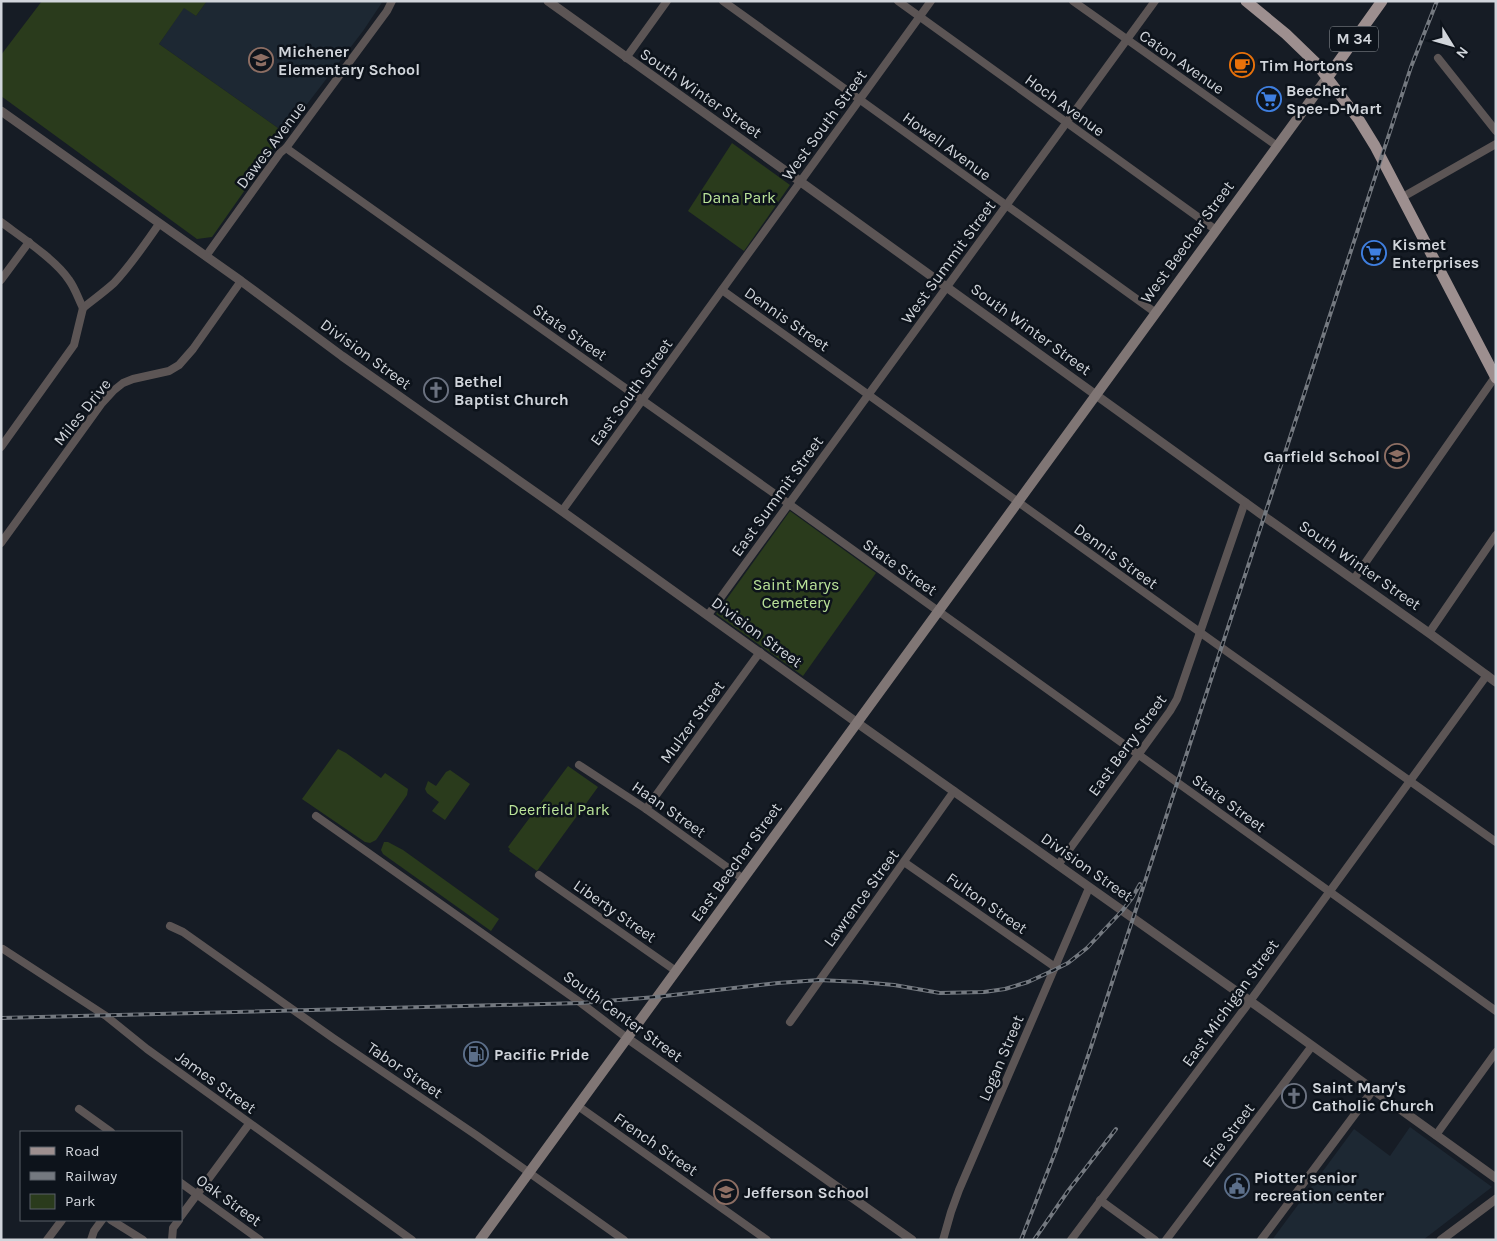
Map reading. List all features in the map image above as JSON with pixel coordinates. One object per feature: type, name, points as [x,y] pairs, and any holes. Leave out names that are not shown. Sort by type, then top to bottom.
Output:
[{"type":"main road","points":[[1246,1],[1304,50],[1341,95],[1368,133],[1495,377]]},
{"type":"main road","name":"West Beecher Street","points":[[1017,502],[1382,1]]},
{"type":"main road","name":"East Beecher Street","points":[[480,1240],[1017,502]]},
{"type":"street","name":"Dawes Avenue","points":[[206,256],[280,153],[286,148],[387,11],[392,1]]},
{"type":"street","name":"South Winter Street","points":[[548,1],[1496,682]]},
{"type":"street","points":[[626,58],[667,1]]},
{"type":"street","name":"Howell Avenue","points":[[723,1],[1156,313]]},
{"type":"street","name":"Hoch Avenue","points":[[898,1],[1216,230]]},
{"type":"street","name":"West South Street","points":[[722,290],[930,1]]},
{"type":"street","name":"Caton Avenue","points":[[1072,1],[1277,146]]},
{"type":"street","name":"West Summit Street","points":[[869,394],[1155,1]]},
{"type":"street","points":[[1438,58],[1496,131]]},
{"type":"street","name":"Division Street","points":[[1,111],[242,281],[342,356],[1496,1178]]},
{"type":"street","points":[[1401,198],[1496,144]]},
{"type":"street","name":"State Street","points":[[286,148],[938,610],[1496,1012]]},
{"type":"street","points":[[1,222],[29,242],[69,279],[83,308]]},
{"type":"street","points":[[1,447],[74,345],[83,308],[114,282],[135,258],[159,224]]},
{"type":"street","points":[[1,280],[29,242]]},
{"type":"street","name":"Miles Drive","points":[[1,543],[113,390],[132,379],[169,371],[179,364],[193,349],[242,281]]},
{"type":"street","name":"East South Street","points":[[562,511],[722,290]]},
{"type":"street","name":"Dennis Street","points":[[722,290],[1200,633],[1496,842]]},
{"type":"street","points":[[1354,579],[1495,377]]},
{"type":"street","name":"East Summit Street","points":[[708,615],[869,394]]},
{"type":"street","name":"East Berry Street","points":[[1058,865],[1170,712],[1177,699],[1244,502]]},
{"type":"street","points":[[1429,633],[1496,535]]},
{"type":"street","name":"Mulzer Street","points":[[646,808],[760,652]]},
{"type":"street","name":"East Michigan Street","points":[[1071,1240],[1250,1001],[1487,676]]},
{"type":"street","name":"Haan Street","points":[[579,765],[646,808],[742,878]]},
{"type":"street","name":"Lawrence Street","points":[[790,1022],[954,791]]},
{"type":"street","name":"South Center Street","points":[[316,816],[912,1240]]},
{"type":"street","name":"Fulton Street","points":[[904,862],[1055,967]]},
{"type":"street","name":"Liberty Street","points":[[539,874],[676,971]]},
{"type":"street","name":"Logan Street","points":[[943,1240],[959,1190],[1089,888]]},
{"type":"street","name":"Tabor Street","points":[[170,926],[183,932],[624,1240]]},
{"type":"street","name":"James Street","points":[[3,949],[106,1016],[147,1050],[412,1240]]},
{"type":"street","name":"Erie Street","points":[[1166,1240],[1312,1046]]},
{"type":"street","points":[[1436,1135],[1496,1052]]},
{"type":"street","points":[[1261,1240],[1373,1090]]},
{"type":"street","name":"French Street","points":[[578,1106],[767,1240]]},
{"type":"street","points":[[79,1109],[110,1131]]},
{"type":"street","points":[[182,1215],[249,1124]]},
{"type":"street","name":"Oak Street","points":[[182,1184],[260,1240]]},
{"type":"street","points":[[1441,1240],[1496,1199]]},
{"type":"street","points":[[1100,1200],[1156,1240]]},
{"type":"street","points":[[47,1240],[61,1221]]},
{"type":"street","points":[[91,1240],[94,1231],[101,1221]]},
{"type":"street","points":[[113,1221],[144,1240]]},
{"type":"street","points":[[172,1240],[173,1228],[178,1221]]},
{"type":"shaded area","name":"Michener Elementary School","points":[[207,1],[383,1],[363,31],[285,133],[159,44],[184,7],[196,16]]},
{"type":"shaded area","points":[[1410,1127],[1492,1187],[1423,1240],[1272,1240],[1354,1129],[1390,1156]]},
{"type":"green space","points":[[42,1],[207,1],[196,16],[184,8],[159,44],[285,133],[212,237],[197,239],[1,96],[1,55]]},
{"type":"green space","name":"Dana Park","points":[[732,143],[790,185],[744,251],[688,211]]},
{"type":"green space","name":"Saint Marys Cemetery","points":[[790,511],[876,573],[803,676],[716,614]]},
{"type":"green space","points":[[338,749],[381,778],[385,773],[408,789],[407,795],[376,840],[370,843],[365,842],[302,799]]},
{"type":"green space","name":"Deerfield Park","points":[[568,766],[598,787],[537,871],[509,851],[508,847]]},
{"type":"green space","points":[[450,770],[470,784],[445,820],[432,811],[439,802],[427,793],[425,789],[428,781],[436,786],[446,772]]},
{"type":"green space","points":[[384,842],[388,842],[403,850],[499,919],[491,931],[383,854],[381,850]]},
{"type":"railway","points":[[1021,1240],[1056,1150],[1090,1050],[1411,67],[1437,1]]},
{"type":"railway","points":[[1,1018],[581,1003],[819,980],[894,985],[940,993],[984,992],[1005,989],[1028,982],[1068,963],[1087,948],[1122,911],[1140,884]]},
{"type":"railway","points":[[1034,1240],[1068,1191],[1116,1129]]},
{"type":"place","name":"Michener Elementary School","points":[[261,60]]},
{"type":"place","name":"Tim Hortons","points":[[1242,65]]},
{"type":"place","name":"Beecher Spee-D-Mart","points":[[1269,99]]},
{"type":"place","name":"Kismet Enterprises","points":[[1374,253]]},
{"type":"place","name":"Bethel Baptist Church","points":[[436,390]]},
{"type":"place","name":"Garfield School","points":[[1397,456]]},
{"type":"place","name":"Pacific Pride","points":[[476,1054]]},
{"type":"place","name":"Saint Mary's Catholic Church","points":[[1294,1096]]},
{"type":"place","name":"Piotter senior recreation center","points":[[1237,1186]]},
{"type":"place","name":"Jefferson School","points":[[726,1192]]}]
